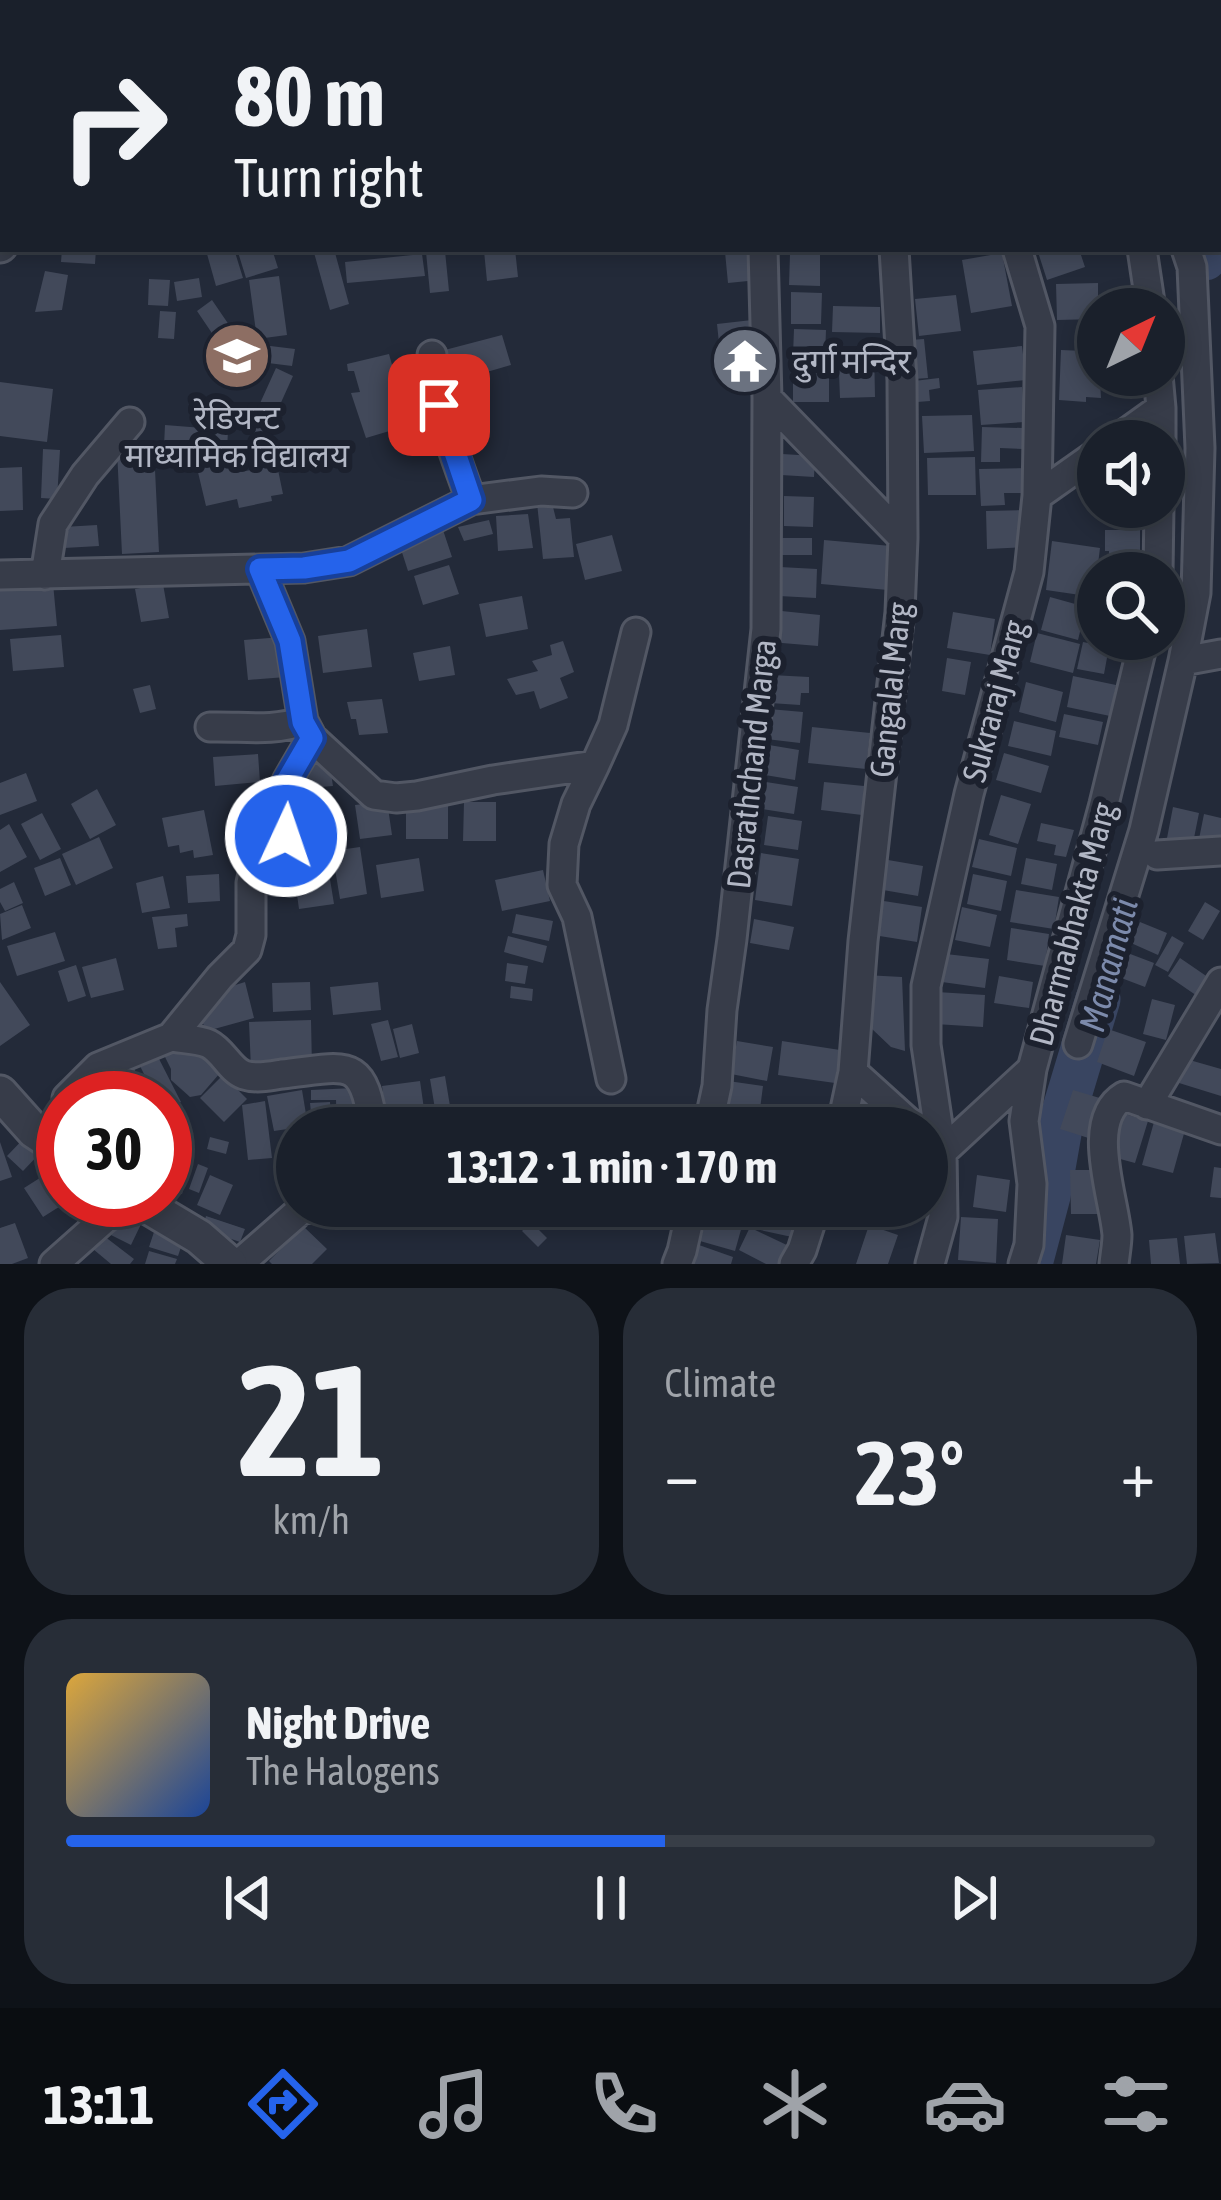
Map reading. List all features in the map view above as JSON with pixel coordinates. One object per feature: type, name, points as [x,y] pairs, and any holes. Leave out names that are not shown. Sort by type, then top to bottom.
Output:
[{"type":"street","points":[[764,252],[767,398],[903,538]]},
{"type":"street","name":"Gangalal Marg","points":[[846,1107],[854,1072],[863,941],[900,612],[902,380],[894,252]]},
{"type":"street","name":"Sukraraj Marg","points":[[931,1107],[926,986],[969,794],[1029,572],[1037,496],[1040,326],[1017,252]]},
{"type":"street","points":[[1142,252],[1148,288]]},
{"type":"street","points":[[1078,1043],[1144,830],[1184,661],[1196,593],[1210,441],[1189,258],[1221,261]]},
{"type":"street","points":[[432,355],[445,428],[471,500]]},
{"type":"street","points":[[1160,396],[1161,420]]},
{"type":"street","name":"Dasrathchand Marga","points":[[712,1107],[766,629],[767,398]]},
{"type":"street","points":[[1144,420],[1161,408]]},
{"type":"street","points":[[46,575],[53,524],[130,422]]},
{"type":"street","points":[[1037,496],[1077,468]]},
{"type":"street","points":[[0,575],[304,568],[349,561],[471,500],[541,491],[573,493]]},
{"type":"street","points":[[94,1071],[171,1036],[247,950],[254,869],[286,836],[287,781],[308,730],[290,641],[260,569]]},
{"type":"street","points":[[611,1079],[577,917],[562,885],[564,844],[576,804],[613,725],[636,632]]},
{"type":"street","points":[[1184,661],[1221,654]]},
{"type":"street","name":"Dharmabhakta Marg","points":[[948,1135],[1032,1069],[1139,660]]},
{"type":"street","points":[[210,727],[308,730],[374,795],[396,798],[595,765]]},
{"type":"street","points":[[1157,855],[1221,851]]},
{"type":"street","points":[[1147,1105],[1221,982]]},
{"type":"street","points":[[171,1036],[211,1045],[240,1074],[353,1071],[360,1076],[371,1107]]},
{"type":"street","points":[[1023,1264],[1029,1245],[1032,1184],[1024,1120],[1032,1069]]},
{"type":"street","points":[[854,1072],[892,1107]]},
{"type":"street","points":[[0,1093],[34,1131]]},
{"type":"street","points":[[1114,1264],[1117,1238],[1102,1145],[1113,1104],[1124,1096],[1221,1130]]},
{"type":"street","points":[[53,1264],[95,1227]]},
{"type":"street","points":[[183,1227],[234,1264],[280,1227]]},
{"type":"street","points":[[676,1264],[687,1227]]},
{"type":"street","points":[[794,1264],[809,1227]]},
{"type":"street","points":[[930,1264],[940,1227]]},
{"type":"building","points":[[62,252],[96,252],[95,264],[61,262]]},
{"type":"building","points":[[235,252],[243,278],[216,286],[207,254]]},
{"type":"building","points":[[238,252],[273,252],[278,268],[246,278]]},
{"type":"building","points":[[314,252],[335,252],[349,304],[330,310]]},
{"type":"building","points":[[426,252],[445,252],[449,291],[430,293]]},
{"type":"building","points":[[484,252],[515,252],[518,277],[487,281]]},
{"type":"building","points":[[725,252],[754,252],[758,280],[728,283]]},
{"type":"building","points":[[1038,252],[1080,252],[1085,267],[1047,280]]},
{"type":"building","points":[[1002,253],[1012,306],[971,313],[962,260]]},
{"type":"building","points":[[422,254],[425,276],[347,283],[345,262]]},
{"type":"building","points":[[790,254],[820,254],[820,286],[789,285]]},
{"type":"building","points":[[45,271],[68,275],[62,310],[35,312]]},
{"type":"building","points":[[279,276],[287,335],[257,339],[249,280]]},
{"type":"building","points":[[199,278],[202,297],[177,301],[174,282]]},
{"type":"building","points":[[149,279],[170,280],[168,306],[148,305]]},
{"type":"building","points":[[1098,283],[1098,288],[1077,288],[1077,320],[1057,320],[1056,284]]},
{"type":"building","points":[[791,292],[822,293],[821,324],[791,324]]},
{"type":"building","points":[[956,295],[961,331],[919,336],[915,299]]},
{"type":"building","points":[[212,300],[240,341],[224,351],[197,311]]},
{"type":"building","points":[[833,306],[880,307],[880,333],[832,332]]},
{"type":"building","points":[[160,311],[176,312],[174,339],[158,338]]},
{"type":"building","points":[[752,320],[758,377],[723,381],[717,324]]},
{"type":"building","points":[[794,329],[826,330],[825,356],[793,355]]},
{"type":"building","points":[[502,335],[511,365],[480,374],[478,364],[463,368],[458,358],[443,360],[441,351]]},
{"type":"building","points":[[924,339],[928,378],[914,379],[910,340]]},
{"type":"building","points":[[246,343],[295,349],[292,366],[244,360]]},
{"type":"building","points":[[1022,346],[1026,380],[977,385],[973,351]]},
{"type":"building","points":[[874,347],[875,397],[840,398],[838,348]]},
{"type":"building","points":[[1061,350],[1077,351],[1077,396],[1101,398],[1059,400]]},
{"type":"building","points":[[389,354],[398,386],[411,383],[423,421],[366,438],[351,393],[360,392],[347,364]]},
{"type":"building","points":[[276,368],[293,376],[264,440],[247,432]]},
{"type":"building","points":[[793,368],[829,368],[829,402],[793,402]]},
{"type":"building","points":[[939,378],[940,388],[929,390],[930,401],[917,402],[914,381]]},
{"type":"building","points":[[0,382],[53,389],[47,442],[0,436]]},
{"type":"building","points":[[1022,387],[1025,422],[981,425],[978,390]]},
{"type":"building","points":[[972,415],[974,451],[924,453],[922,416]]},
{"type":"building","points":[[165,425],[228,430],[227,451],[164,446]]},
{"type":"building","points":[[982,427],[1023,428],[1023,449],[1000,448],[1000,462],[981,462]]},
{"type":"building","points":[[43,449],[60,450],[57,499],[41,498]]},
{"type":"building","points":[[154,449],[159,552],[122,554],[117,450]]},
{"type":"building","points":[[782,454],[815,456],[814,477],[781,475]]},
{"type":"building","points":[[975,457],[976,495],[928,495],[927,458]]},
{"type":"building","points":[[233,461],[235,473],[277,465],[283,494],[239,508],[237,499],[206,506],[197,468]]},
{"type":"building","points":[[22,467],[23,510],[0,511],[0,468]]},
{"type":"building","points":[[1028,468],[1029,493],[1004,493],[1005,505],[981,506],[979,469]]},
{"type":"building","points":[[784,496],[814,497],[813,527],[784,526]]},
{"type":"building","points":[[537,503],[552,503],[556,519],[570,518],[574,557],[543,559]]},
{"type":"building","points":[[1027,510],[1029,547],[987,549],[986,511]]},
{"type":"building","points":[[528,514],[533,548],[498,551],[496,516]]},
{"type":"building","points":[[489,520],[493,534],[464,541],[458,527]]},
{"type":"building","points":[[97,525],[99,546],[64,548],[63,527]]},
{"type":"building","points":[[442,527],[452,557],[408,571],[398,540]]},
{"type":"building","points":[[1105,530],[1140,530],[1140,551],[1105,551]]},
{"type":"building","points":[[612,535],[622,571],[585,580],[576,544]]},
{"type":"building","points":[[780,538],[812,538],[812,555],[780,555]]},
{"type":"building","points":[[824,540],[891,546],[888,590],[821,584]]},
{"type":"building","points":[[1052,541],[1100,548],[1100,552],[1077,552],[1077,595],[1046,590]]},
{"type":"building","points":[[449,565],[459,594],[423,605],[414,576]]},
{"type":"building","points":[[780,567],[817,569],[816,598],[779,596]]},
{"type":"building","points":[[53,583],[57,626],[0,630],[0,587]]},
{"type":"building","points":[[163,584],[169,618],[141,622],[135,589]]},
{"type":"building","points":[[522,596],[528,629],[486,637],[479,604]]},
{"type":"building","points":[[1050,597],[1077,604],[1077,640],[1041,630]]},
{"type":"building","points":[[772,610],[820,615],[818,646],[770,642]]},
{"type":"building","points":[[953,612],[995,619],[990,655],[947,648]]},
{"type":"building","points":[[367,629],[372,667],[323,673],[318,636]]},
{"type":"building","points":[[1037,633],[1077,643],[1073,673],[1030,662]]},
{"type":"building","points":[[61,635],[64,667],[13,671],[10,639]]},
{"type":"building","points":[[282,637],[286,677],[248,680],[244,640]]},
{"type":"building","points":[[563,641],[574,672],[560,678],[568,698],[540,709],[534,691],[516,695],[507,679],[538,671],[532,661],[552,655],[550,645]]},
{"type":"building","points":[[450,646],[455,675],[419,681],[413,653]]},
{"type":"building","points":[[947,658],[971,662],[965,695],[942,691]]},
{"type":"building","points":[[1079,660],[1107,660],[1104,674],[1077,669]]},
{"type":"building","points":[[771,675],[809,677],[809,693],[801,693],[800,705],[770,703]]},
{"type":"building","points":[[1073,676],[1116,685],[1110,716],[1067,707]]},
{"type":"building","points":[[1026,682],[1063,692],[1056,722],[1019,712]]},
{"type":"building","points":[[150,685],[156,709],[140,713],[133,689]]},
{"type":"building","points":[[382,699],[388,733],[359,735],[347,702]]},
{"type":"building","points":[[769,709],[803,712],[800,743],[766,739]]},
{"type":"building","points":[[1064,714],[1103,722],[1098,745],[1059,737]]},
{"type":"building","points":[[1014,721],[1056,731],[1051,756],[1008,746]]},
{"type":"building","points":[[812,727],[870,733],[866,769],[808,763]]},
{"type":"building","points":[[769,745],[799,750],[795,780],[765,775]]},
{"type":"building","points":[[1004,753],[1049,766],[1041,793],[996,780]]},
{"type":"building","points":[[258,754],[260,782],[215,786],[213,757]]},
{"type":"building","points":[[306,761],[329,761],[333,786],[308,788]]},
{"type":"building","points":[[26,773],[37,801],[0,815],[0,783]]},
{"type":"building","points":[[766,782],[798,787],[794,814],[762,809]]},
{"type":"building","points":[[824,782],[864,786],[862,815],[821,810]]},
{"type":"building","points":[[97,789],[116,825],[90,839],[71,804]]},
{"type":"building","points":[[1001,795],[1031,804],[1018,844],[989,835]]},
{"type":"building","points":[[329,797],[330,840],[298,841],[297,798]]},
{"type":"building","points":[[387,801],[392,835],[360,839],[355,805]]},
{"type":"building","points":[[464,802],[496,802],[496,841],[463,841]]},
{"type":"building","points":[[406,805],[448,805],[448,839],[406,839]]},
{"type":"building","points":[[1173,807],[1199,813],[1193,843],[1167,838]]},
{"type":"building","points":[[204,810],[213,855],[194,858],[193,850],[180,853],[179,845],[168,847],[162,818]]},
{"type":"building","points":[[42,813],[61,849],[40,860],[21,824]]},
{"type":"building","points":[[1204,814],[1221,818],[1221,844],[1199,839]]},
{"type":"building","points":[[768,816],[802,821],[798,850],[764,845]]},
{"type":"building","points":[[1041,823],[1074,830],[1066,857],[1054,855],[1056,845],[1037,841]]},
{"type":"building","points":[[9,824],[27,857],[0,872],[0,830]]},
{"type":"building","points":[[99,837],[113,868],[76,885],[62,854]]},
{"type":"building","points":[[979,839],[1017,848],[1011,876],[972,867]]},
{"type":"building","points":[[360,847],[367,894],[340,899],[332,851]]},
{"type":"building","points":[[761,853],[799,859],[792,906],[755,900]]},
{"type":"building","points":[[326,854],[334,904],[299,909],[292,859]]},
{"type":"building","points":[[60,858],[71,885],[45,896],[34,868]]},
{"type":"building","points":[[419,858],[424,891],[381,898],[376,865]]},
{"type":"building","points":[[1026,858],[1057,864],[1052,890],[1021,884]]},
{"type":"building","points":[[888,860],[923,866],[918,896],[883,890]]},
{"type":"building","points":[[543,870],[550,901],[502,911],[495,880]]},
{"type":"building","points":[[219,874],[220,901],[188,903],[186,876]]},
{"type":"building","points":[[973,874],[1007,881],[1001,911],[967,904]]},
{"type":"building","points":[[163,876],[170,908],[142,913],[136,883]]},
{"type":"building","points":[[14,882],[23,903],[5,911],[0,889]]},
{"type":"building","points":[[1016,890],[1059,897],[1054,929],[1010,922]]},
{"type":"building","points":[[871,899],[922,907],[917,942],[867,934]]},
{"type":"building","points":[[1205,902],[1220,911],[1203,940],[1188,931]]},
{"type":"building","points":[[22,905],[31,928],[2,940],[0,914]]},
{"type":"building","points":[[962,907],[997,915],[990,947],[955,940]]},
{"type":"building","points":[[187,914],[188,926],[175,928],[177,947],[158,949],[152,917]]},
{"type":"building","points":[[516,914],[553,921],[549,941],[512,933]]},
{"type":"building","points":[[754,919],[794,927],[789,950],[750,943]]},
{"type":"building","points":[[1140,922],[1167,933],[1158,955],[1131,943]]},
{"type":"building","points":[[1011,928],[1049,934],[1045,966],[1007,960]]},
{"type":"building","points":[[55,932],[65,961],[17,976],[7,946]]},
{"type":"building","points":[[508,936],[547,946],[543,963],[504,952]]},
{"type":"building","points":[[1172,936],[1184,943],[1168,972],[1155,965]]},
{"type":"building","points":[[1125,952],[1154,963],[1145,987],[1116,976]]},
{"type":"building","points":[[946,954],[989,959],[985,988],[942,982]]},
{"type":"building","points":[[116,958],[124,990],[91,998],[82,967]]},
{"type":"building","points":[[1180,958],[1215,982],[1203,1000],[1168,976]]},
{"type":"building","points":[[507,963],[528,966],[525,984],[505,981]]},
{"type":"building","points":[[76,965],[86,996],[68,1002],[58,971]]},
{"type":"building","points":[[865,975],[902,977],[905,1051],[891,1047],[871,1028]]},
{"type":"building","points":[[999,976],[1033,982],[1029,1008],[994,1003]]},
{"type":"building","points":[[0,982],[30,1025],[0,1046]]},
{"type":"building","points":[[245,982],[254,1018],[207,1031],[200,1018],[213,992]]},
{"type":"building","points":[[310,982],[311,1010],[273,1012],[272,983]]},
{"type":"building","points":[[378,982],[381,1010],[333,1015],[330,987]]},
{"type":"building","points":[[511,986],[533,989],[532,1001],[510,998]]},
{"type":"building","points":[[937,992],[985,995],[983,1027],[935,1024]]},
{"type":"building","points":[[1152,999],[1175,1005],[1166,1040],[1143,1034]]},
{"type":"building","points":[[311,1020],[312,1067],[251,1069],[249,1022]]},
{"type":"building","points":[[388,1020],[398,1057],[381,1061],[371,1024]]},
{"type":"building","points":[[412,1024],[419,1053],[400,1058],[393,1029]]},
{"type":"building","points":[[1108,1029],[1146,1042],[1134,1076],[1097,1062]]},
{"type":"building","points":[[737,1041],[773,1047],[767,1081],[731,1074]]},
{"type":"building","points":[[782,1041],[840,1050],[835,1083],[778,1075]]},
{"type":"building","points":[[174,1049],[186,1055],[210,1054],[220,1073],[201,1095],[192,1097],[192,1071],[171,1071],[163,1053]]},
{"type":"building","points":[[156,1053],[165,1071],[142,1071],[138,1062]]},
{"type":"building","points":[[1186,1059],[1221,1069],[1221,1096],[1179,1083]]},
{"type":"building","points":[[223,1075],[247,1099],[224,1122],[200,1098]]},
{"type":"building","points":[[445,1076],[450,1106],[435,1107],[430,1079]]},
{"type":"building","points":[[721,1080],[763,1086],[760,1107],[717,1107]]},
{"type":"building","points":[[420,1081],[424,1107],[385,1107],[382,1086]]},
{"type":"building","points":[[354,1088],[355,1107],[336,1107],[336,1100],[311,1100],[311,1090]]},
{"type":"building","points":[[302,1090],[305,1107],[276,1107],[274,1131],[267,1096]]},
{"type":"building","points":[[1073,1090],[1113,1102],[1101,1142],[1060,1129]]},
{"type":"building","points":[[265,1101],[272,1158],[248,1160],[242,1105]]},
{"type":"building","points":[[1122,1113],[1148,1121],[1135,1163],[1109,1156]]},
{"type":"building","points":[[1154,1122],[1185,1130],[1173,1173],[1142,1165]]},
{"type":"building","points":[[28,1134],[36,1142],[36,1157],[23,1171],[7,1156]]},
{"type":"building","points":[[210,1137],[229,1142],[226,1154],[207,1149]]},
{"type":"building","points":[[0,1142],[12,1177],[0,1181]]},
{"type":"building","points":[[198,1164],[208,1168],[199,1193],[192,1190]]},
{"type":"building","points":[[1214,1167],[1221,1168],[1221,1198],[1210,1197]]},
{"type":"building","points":[[1070,1170],[1097,1170],[1098,1214],[1071,1214]]},
{"type":"building","points":[[210,1175],[233,1185],[220,1215],[197,1205]]},
{"type":"building","points":[[977,1175],[1010,1180],[1006,1212],[973,1207]]},
{"type":"building","points":[[36,1180],[36,1206],[24,1188]]},
{"type":"building","points":[[206,1216],[245,1229],[240,1242],[202,1229]]},
{"type":"building","points":[[961,1217],[998,1219],[996,1263],[958,1260]]},
{"type":"building","points":[[15,1223],[28,1258],[0,1264],[0,1228]]},
{"type":"building","points":[[115,1227],[140,1227],[131,1245],[111,1235]]},
{"type":"building","points":[[156,1227],[185,1235],[178,1256],[149,1247]]},
{"type":"building","points":[[302,1227],[327,1249],[312,1264],[269,1261]]},
{"type":"building","points":[[536,1227],[547,1238],[538,1247],[522,1231]]},
{"type":"building","points":[[704,1227],[742,1227],[735,1251],[700,1241]]},
{"type":"building","points":[[750,1227],[794,1227],[792,1237],[751,1228],[791,1247],[783,1264],[766,1264],[739,1250]]},
{"type":"building","points":[[868,1227],[898,1235],[888,1264],[856,1264]]},
{"type":"building","points":[[1215,1233],[1219,1263],[1187,1264],[1184,1236]]},
{"type":"building","points":[[1066,1235],[1100,1240],[1096,1264],[1062,1264]]},
{"type":"building","points":[[104,1236],[134,1259],[130,1264],[111,1264],[93,1249]]},
{"type":"building","points":[[1177,1238],[1180,1264],[1151,1264],[1149,1240]]},
{"type":"building","points":[[699,1245],[733,1257],[731,1264],[692,1264]]},
{"type":"building","points":[[149,1251],[177,1259],[175,1264],[145,1264]]},
{"type":"waterway","name":"Manamati","points":[[1204,252],[1205,258]]},
{"type":"waterway","name":"Manamati","points":[[1030,1264],[1061,1122],[1098,999]]},
{"type":"place","name":"रेडियन्ट माध्यामिक विद्यालय","points":[[237,356]]},
{"type":"place","name":"दुर्गा मन्दिर","points":[[745,361]]},
{"type":"route","points":[[286,836],[287,781],[312,738],[303,722],[290,641],[260,569],[349,561],[471,500],[439,405]]}]
